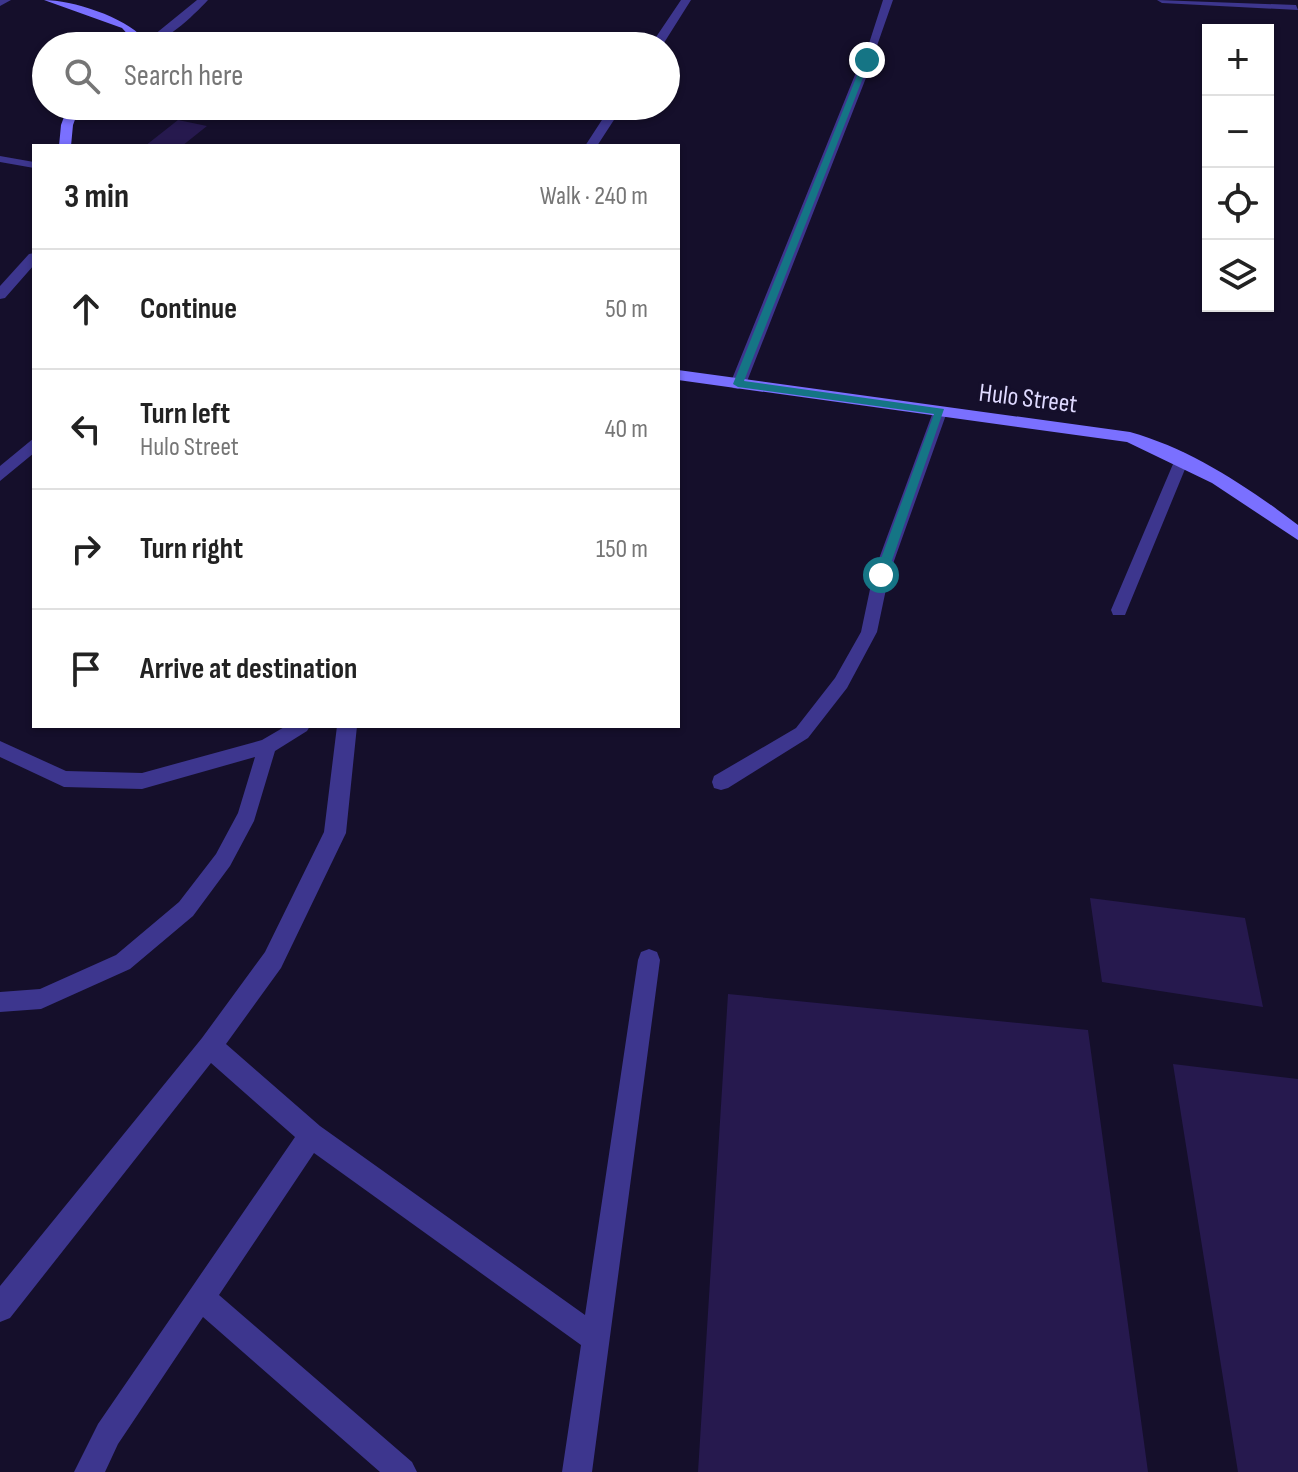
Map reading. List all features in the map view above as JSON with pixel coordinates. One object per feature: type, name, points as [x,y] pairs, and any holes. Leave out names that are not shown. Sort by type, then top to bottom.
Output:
[{"type":"main road","points":[[49,0],[126,26],[134,32]]},
{"type":"main road","points":[[65,144],[69,120]]},
{"type":"main road","name":"Hulo Street","points":[[680,375],[1130,437],[1183,457],[1296,529]]},
{"type":"street","points":[[164,32],[203,0]]},
{"type":"street","points":[[665,32],[686,0]]},
{"type":"street","points":[[738,384],[867,60]]},
{"type":"street","points":[[592,144],[608,120]]},
{"type":"street","points":[[0,295],[32,259]]},
{"type":"street","points":[[0,475],[32,446]]},
{"type":"street","points":[[0,1308],[210,1046],[273,960],[335,833],[347,728]]},
{"type":"street","points":[[577,1472],[649,960]]},
{"type":"street","points":[[210,1046],[311,1135],[597,1340]]},
{"type":"street","points":[[89,1472],[108,1434],[311,1135]]},
{"type":"street","points":[[202,1298],[402,1472]]},
{"type":"lane","points":[[0,3],[6,0]]},
{"type":"lane","points":[[867,60],[888,0]]},
{"type":"lane","points":[[1162,0],[1296,8]]},
{"type":"lane","points":[[0,159],[32,165]]},
{"type":"lane","points":[[721,782],[802,733],[841,683],[869,632],[881,575],[940,412]]},
{"type":"lane","points":[[1119,610],[1183,457]]},
{"type":"lane","points":[[0,749],[64,779],[142,781],[267,746],[298,728]]},
{"type":"lane","points":[[0,1002],[41,999],[123,962],[186,909],[223,860],[247,815],[267,746]]},
{"type":"building","points":[[178,120],[207,126],[184,144],[148,144]]},
{"type":"building","points":[[1090,898],[1245,918],[1263,1007],[1102,982]]},
{"type":"building","points":[[728,994],[1088,1030],[1148,1472],[698,1472]]},
{"type":"building","points":[[1173,1064],[1298,1079],[1298,1472],[1238,1472]]},
{"type":"route","points":[[867,60],[738,384],[940,412],[881,575]]}]
